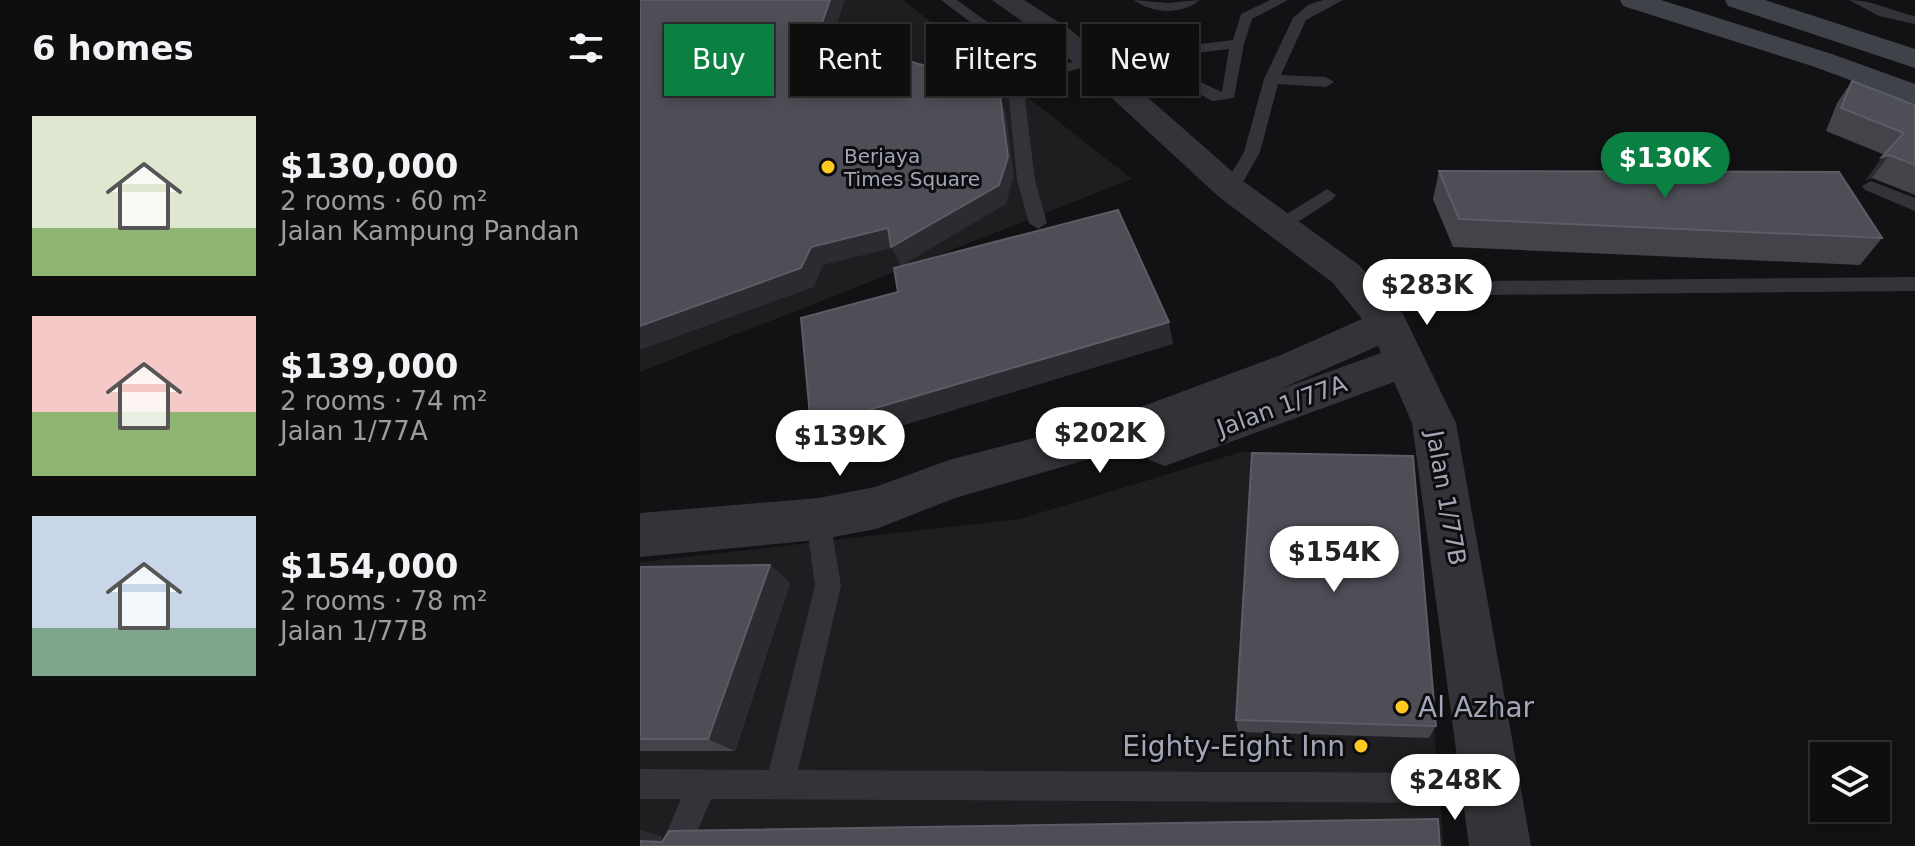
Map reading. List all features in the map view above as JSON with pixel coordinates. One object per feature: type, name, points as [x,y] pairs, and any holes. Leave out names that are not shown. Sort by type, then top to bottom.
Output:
[{"type":"main road","points":[[1633,0],[1822,60],[1915,95]]},
{"type":"main road","points":[[1738,0],[1915,59]]},
{"type":"street","points":[[1005,0],[1061,36],[1082,57]]},
{"type":"street","points":[[1126,96],[1231,189],[1280,226],[1378,314]]},
{"type":"street","points":[[1296,366],[1334,326],[1348,290],[1378,314]]},
{"type":"street","name":"Jalan 1/77A","points":[[640,535],[818,519],[876,508],[949,480],[1116,435],[1296,366],[1378,314]]},
{"type":"street","name":"Jalan 1/77A","points":[[876,508],[952,508],[1098,469],[1270,411],[1378,314]]},
{"type":"street","name":"Jalan 1/77B","points":[[1378,314],[1434,423],[1500,846]]},
{"type":"lane","points":[[948,0],[984,24]]},
{"type":"lane","points":[[1141,0],[1162,9],[1172,9],[1193,0]]},
{"type":"lane","points":[[1199,89],[1217,98],[1229,95],[1237,44],[1246,17],[1281,0]]},
{"type":"lane","points":[[1231,189],[1252,152],[1272,79],[1300,18],[1313,8],[1336,0]]},
{"type":"lane","points":[[1856,0],[1884,13],[1915,20]]},
{"type":"lane","points":[[1199,49],[1237,44]]},
{"type":"lane","points":[[1272,79],[1326,82]]},
{"type":"lane","points":[[1020,96],[1017,99],[1026,180],[1038,223]]},
{"type":"lane","points":[[1871,186],[1915,205]]},
{"type":"lane","points":[[1280,226],[1327,195]]},
{"type":"lane","points":[[1378,314],[1485,288],[1915,284]]},
{"type":"lane","points":[[780,785],[828,586],[818,519]]},
{"type":"lane","points":[[640,784],[1493,788]]},
{"type":"lane","points":[[676,846],[702,784]]},
{"type":"shaded area","name":"Berjaya Times Square","points":[[640,0],[903,0],[934,24],[926,24],[926,96],[1026,96],[1132,179],[640,372]]},
{"type":"shaded area","points":[[1241,452],[1411,455],[1444,846],[640,846],[640,562],[1020,519]]},
{"type":"building","name":"Berjaya Times Square","points":[[640,0],[830,0],[822,24],[790,24],[790,96],[910,96],[910,61],[926,66],[926,96],[1000,96],[1008,157],[999,185],[891,247],[888,228],[811,247],[801,268],[640,326]]},
{"type":"building","points":[[1852,81],[1915,105],[1915,165],[1889,155],[1882,157],[1904,133],[1841,108]]},
{"type":"building","points":[[1439,171],[1839,172],[1882,238],[1459,219]]},
{"type":"building","points":[[1118,210],[1169,322],[811,427],[801,318],[898,292],[894,268]]},
{"type":"building","points":[[1252,453],[1413,456],[1436,726],[1236,720]]},
{"type":"building","points":[[770,565],[708,739],[640,739],[640,567]]},
{"type":"building","points":[[1438,819],[1440,846],[640,846],[640,841],[662,842],[669,831]]},
{"type":"place","name":"Berjaya Times Square","points":[[828,167]]},
{"type":"place","name":"Al Azhar","points":[[1402,707]]},
{"type":"place","name":"Eighty-Eight Inn","points":[[1361,746]]}]
